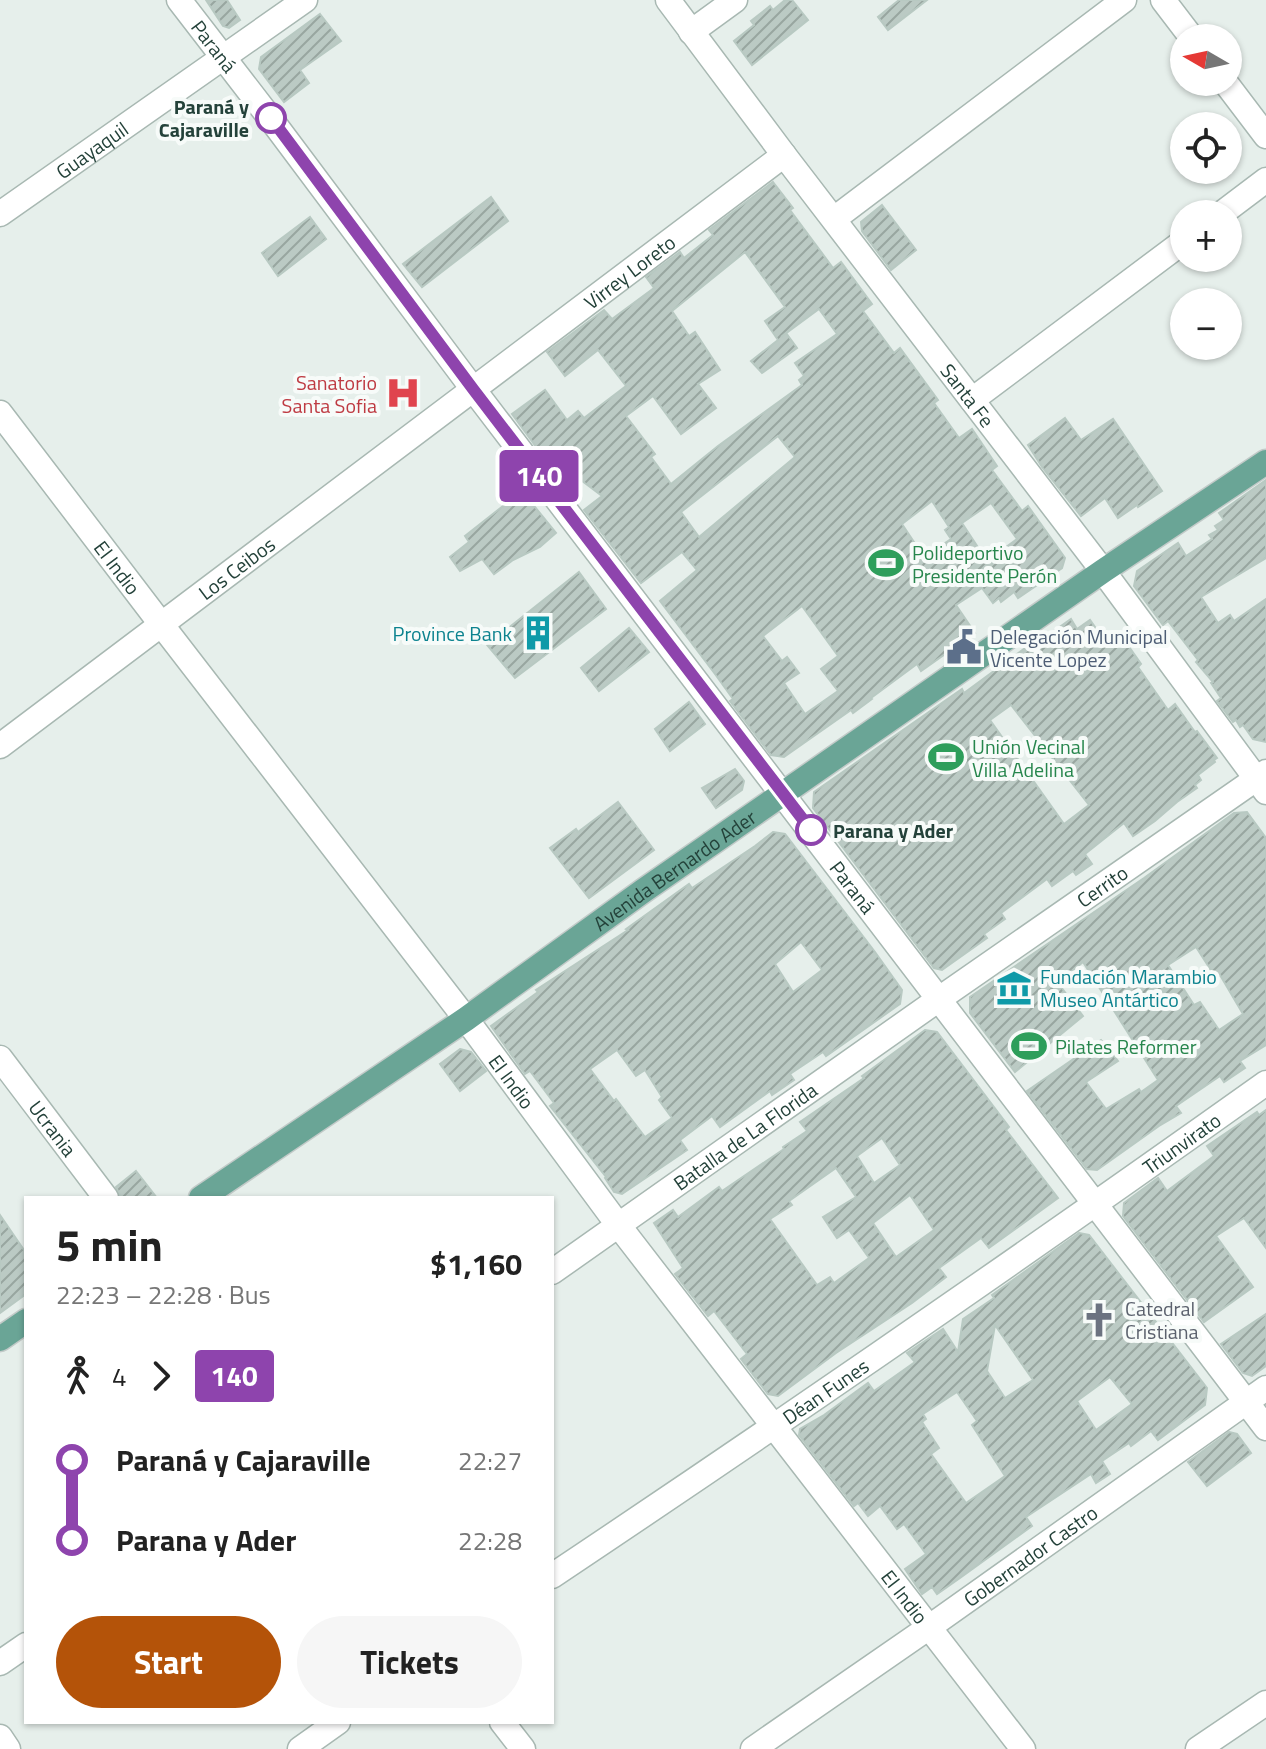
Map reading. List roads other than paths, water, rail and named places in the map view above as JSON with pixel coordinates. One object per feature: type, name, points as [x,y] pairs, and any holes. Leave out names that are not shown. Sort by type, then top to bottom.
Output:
[{"type":"main road","name":"Avenida Bernardo Ader","points":[[204,1196],[466,1019],[783,793],[1266,462]]},
{"type":"main road","points":[[0,1339],[24,1322]]},
{"type":"street","name":"Paraná","points":[[179,0],[1096,1204],[1256,1395],[1266,1428]]},
{"type":"street","name":"Guayaquil","points":[[0,214],[305,0]]},
{"type":"street","name":"Santa Fe","points":[[668,0],[1263,781]]},
{"type":"street","points":[[691,32],[735,0]]},
{"type":"street","points":[[834,219],[1124,0]]},
{"type":"street","points":[[1163,0],[1181,24]]},
{"type":"street","points":[[1236,96],[1266,136]]},
{"type":"street","name":"Virrey Loreto","points":[[473,389],[784,155]]},
{"type":"street","points":[[1240,200],[1266,180]]},
{"type":"street","points":[[972,400],[1170,252]]},
{"type":"street","name":"Los Ceibos","points":[[0,746],[473,389]]},
{"type":"street","name":"El Indio","points":[[0,413],[466,1019],[619,1226],[1023,1749]]},
{"type":"street","name":"Cerrito","points":[[939,999],[1263,781]]},
{"type":"street","name":"Batalla de La Florida","points":[[554,1271],[939,999]]},
{"type":"street","name":"Ucrania","points":[[0,1058],[104,1196]]},
{"type":"street","name":"Triunvirato","points":[[1096,1204],[1266,1083]]},
{"type":"street","name":"Déan Funes","points":[[554,1575],[775,1427],[1096,1204]]},
{"type":"street","name":"Gobernador Castro","points":[[753,1749],[1256,1395]]},
{"type":"street","points":[[0,1663],[24,1646]]},
{"type":"street","points":[[1198,1749],[1266,1703]]},
{"type":"street","points":[[300,1749],[335,1724]]},
{"type":"street","points":[[504,1724],[523,1749]]},
{"type":"street","points":[[0,1737],[8,1749]]},
{"type":"place","name":"Paraná y Cajaraville","points":[[271,118]]},
{"type":"place","name":"Sanatorio Santa Sofia","points":[[403,393]]},
{"type":"place","name":"Polideportivo Presidente Perón","points":[[886,563]]},
{"type":"place","name":"Province Bank","points":[[538,633]]},
{"type":"place","name":"Delegación Municipal Vicente Lopez","points":[[964,647]]},
{"type":"place","name":"Unión Vecinal Villa Adelina","points":[[946,757]]},
{"type":"place","name":"Parana y Ader","points":[[811,830]]},
{"type":"place","name":"Fundación Marambio Museo Antártico","points":[[1014,988]]},
{"type":"place","name":"Pilates Reformer","points":[[1029,1046]]},
{"type":"place","name":"Catedral Cristiana","points":[[1099,1320]]}]
